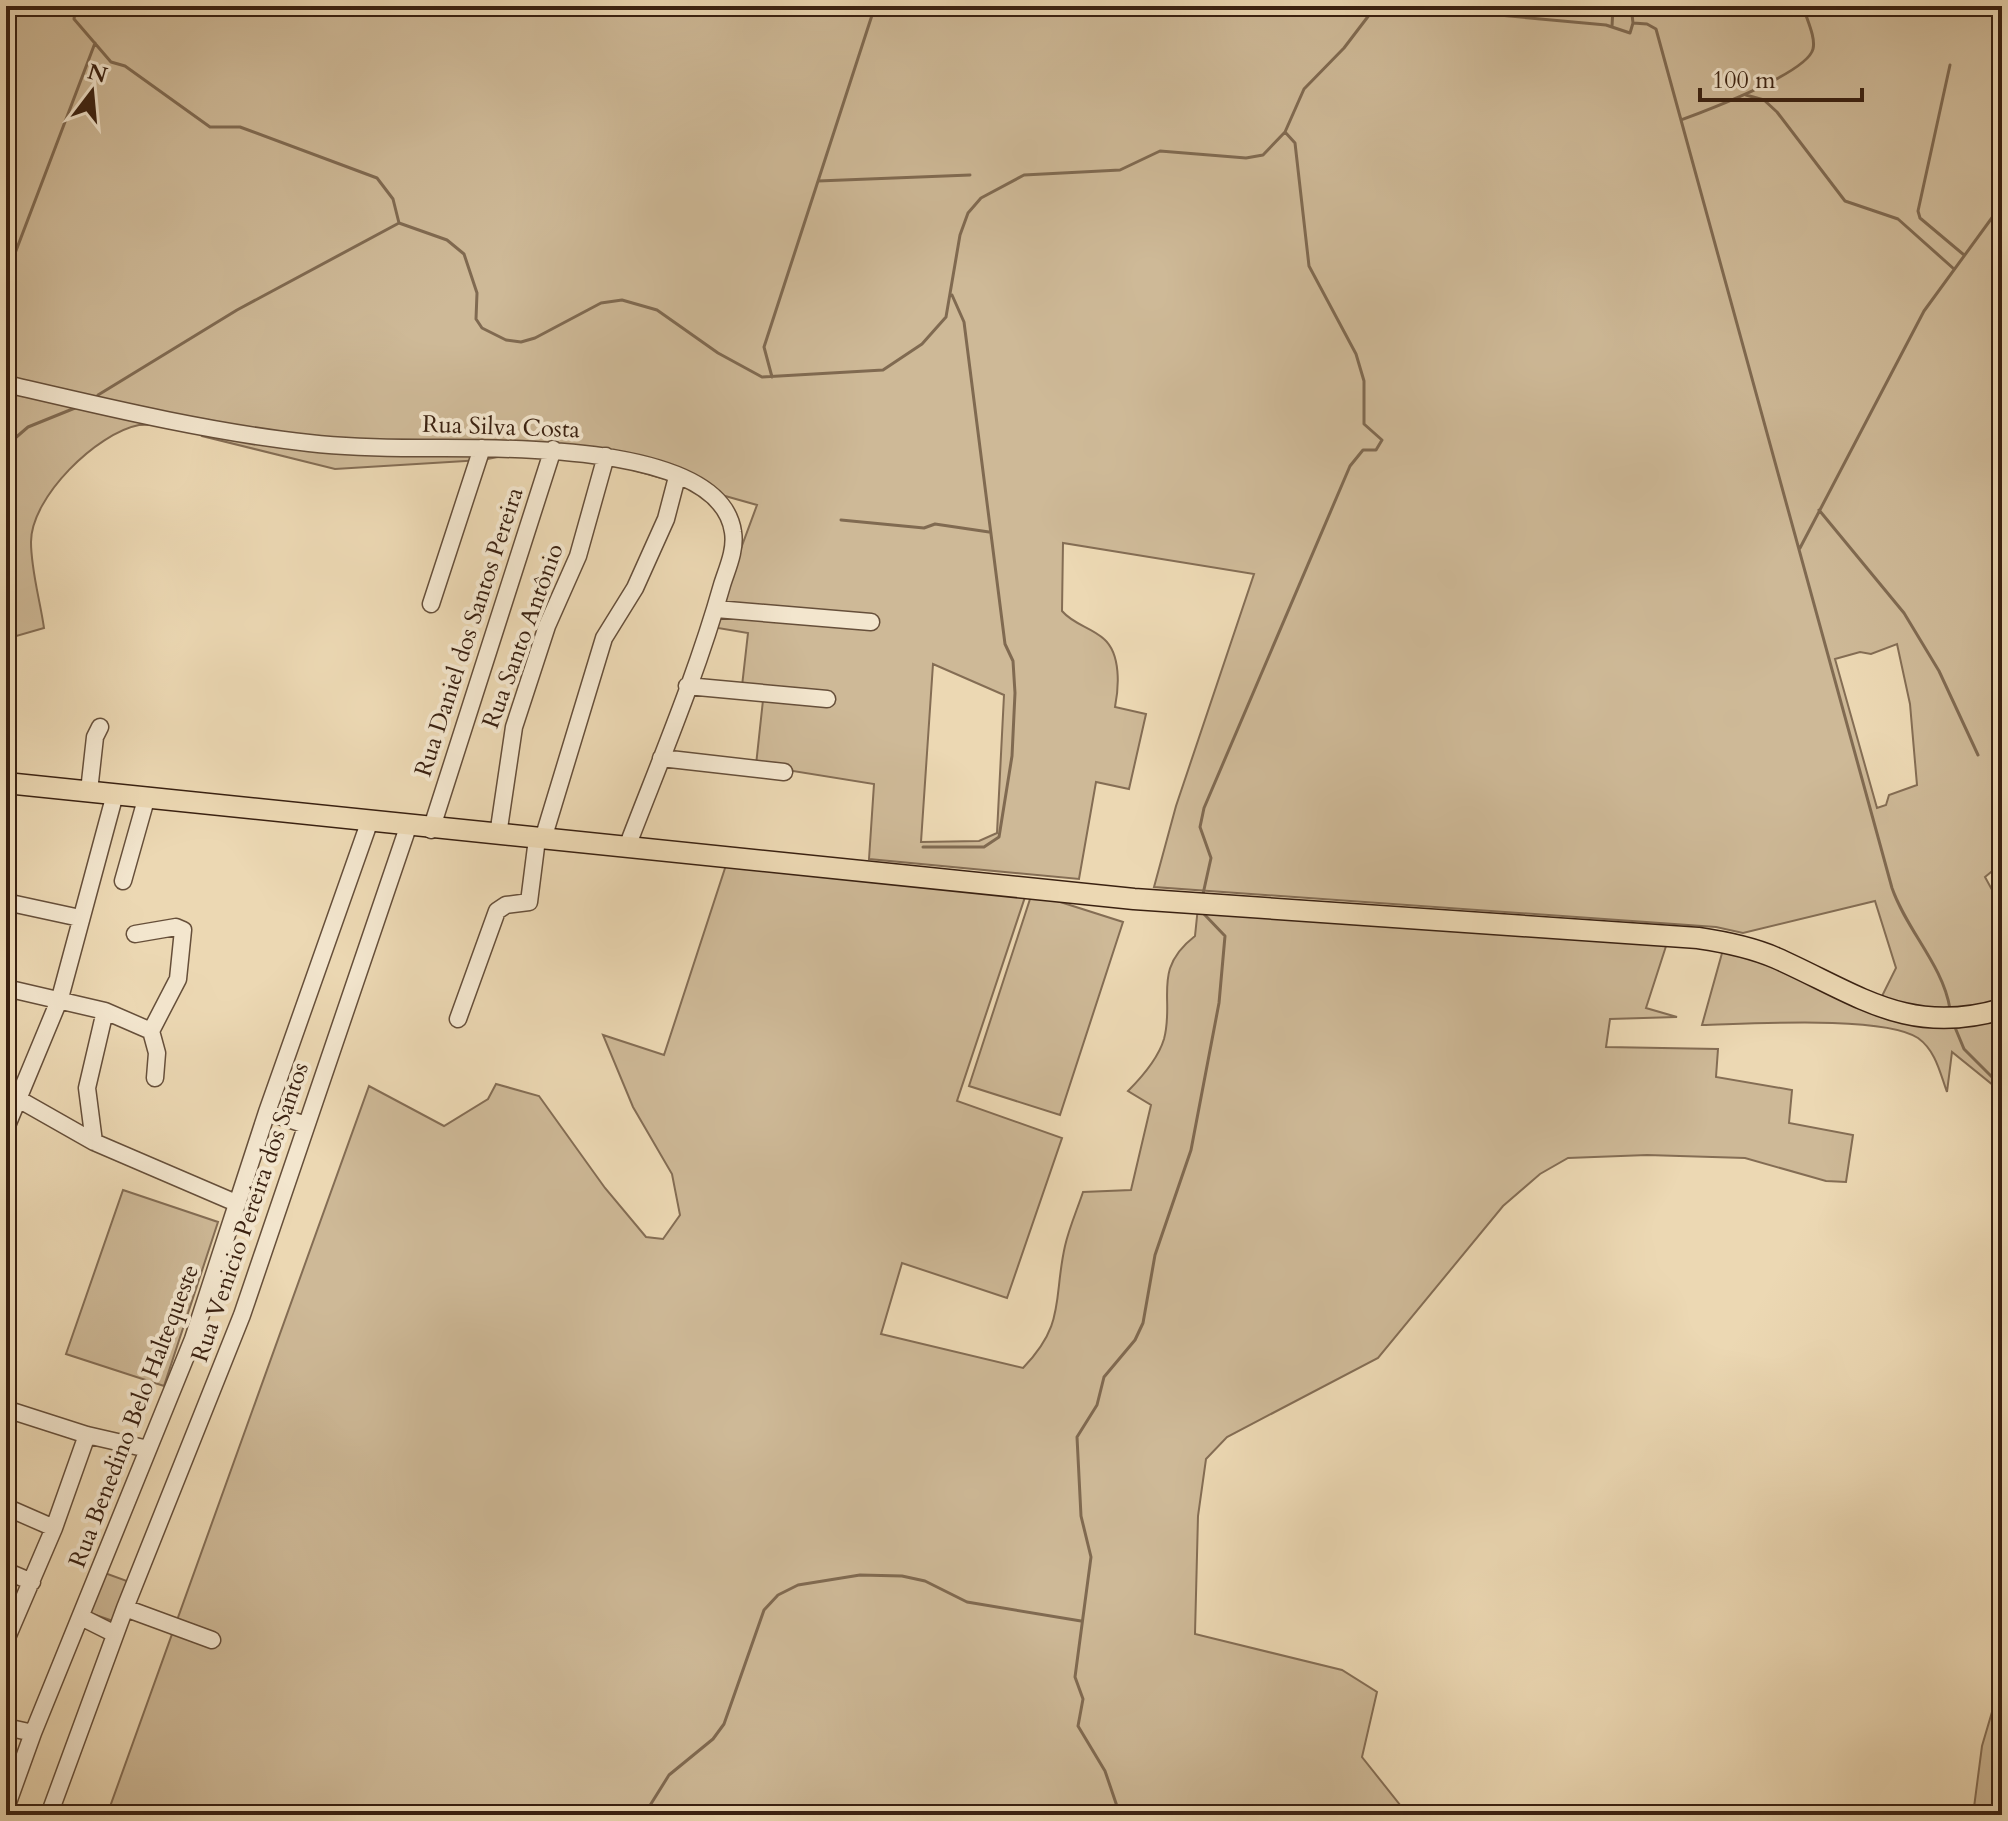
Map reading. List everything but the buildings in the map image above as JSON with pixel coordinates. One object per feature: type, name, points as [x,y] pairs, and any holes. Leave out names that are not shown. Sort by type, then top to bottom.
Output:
[{"type":"main road","points":[[6,783],[147,796],[431,830],[1134,899],[1698,938],[1728,942],[1775,958],[1859,1001],[1912,1017],[1940,1019],[2002,1009]]},
{"type":"street","name":"Rua Silva Costa","points":[[6,384],[143,414],[307,443],[553,449],[606,456],[677,477],[719,502],[733,531],[733,545],[716,609],[627,847]]},
{"type":"street","points":[[431,604],[482,448]]},
{"type":"street","name":"Rua Daniel dos Santos Pereira","points":[[431,830],[553,449]]},
{"type":"street","name":"Rua Santo Antônio","points":[[498,835],[514,727],[547,626],[578,556],[606,456]]},
{"type":"street","points":[[458,1019],[497,911],[506,905],[529,902],[540,839],[604,638],[635,588],[666,519],[677,477]]},
{"type":"street","points":[[716,609],[871,622]]},
{"type":"street","points":[[687,686],[827,699]]},
{"type":"street","points":[[89,791],[95,737],[100,727]]},
{"type":"street","points":[[661,758],[784,772]]},
{"type":"street","points":[[6,1128],[60,998],[115,794]]},
{"type":"street","points":[[123,881],[147,796]]},
{"type":"street","name":"Rua Benedino Belo Haltequeste","points":[[6,1808],[33,1733],[197,1326],[267,1112],[369,823]]},
{"type":"street","name":"Rua Venicio Pereira dos Santos","points":[[49,1815],[125,1608],[242,1315],[408,827]]},
{"type":"street","points":[[6,902],[80,918]]},
{"type":"street","points":[[135,934],[176,927],[183,930],[178,979],[151,1031],[157,1053],[155,1078]]},
{"type":"street","points":[[6,988],[60,998],[105,1011],[151,1031]]},
{"type":"street","points":[[94,1142],[87,1088],[105,1011]]},
{"type":"street","points":[[20,1100],[94,1142],[236,1203]]},
{"type":"street","points":[[267,1112],[306,1125]]},
{"type":"street","points":[[6,1409],[87,1435],[148,1449]]},
{"type":"street","name":"Rua Benedino Belo Haltequeste","points":[[6,1640],[54,1528],[87,1435]]},
{"type":"street","points":[[6,1507],[54,1528]]},
{"type":"street","points":[[6,1571],[32,1582]]},
{"type":"street","points":[[125,1608],[212,1640]]},
{"type":"street","points":[[81,1617],[115,1634]]},
{"type":"street","points":[[6,1727],[33,1733]]},
{"type":"shaded area","points":[[6,6],[2002,6],[2002,863],[1985,877],[2002,908],[2002,1001],[1941,1009],[1881,998],[1896,968],[1875,901],[1743,933],[1716,927],[1154,887],[1176,806],[1254,574],[1063,543],[1062,611],[1110,645],[1117,671],[1115,707],[1146,714],[1129,789],[1096,782],[1079,879],[869,859],[874,784],[756,765],[763,700],[741,695],[748,633],[712,627],[757,505],[541,444],[530,451],[482,460],[335,469],[202,436],[195,429],[139,425],[122,430],[104,440],[69,470],[42,506],[34,524],[31,553],[44,628],[6,639]],"holes":[[[1897,644],[1910,704],[1917,785],[1889,795],[1886,805],[1877,808],[1835,659],[1860,652],[1871,654]],[[933,664],[1004,695],[997,833],[979,841],[921,842]]]},
{"type":"shaded area","points":[[727,862],[1027,891],[957,1101],[1062,1138],[1007,1298],[902,1263],[881,1334],[1023,1368],[1037,1352],[1052,1324],[1065,1246],[1083,1192],[1131,1190],[1151,1105],[1128,1091],[1158,1054],[1164,1039],[1169,973],[1181,949],[1195,936],[1198,907],[1668,940],[1646,1008],[1677,1017],[1610,1019],[1606,1047],[1718,1049],[1716,1077],[1792,1090],[1789,1123],[1853,1135],[1846,1182],[1826,1181],[1745,1158],[1647,1155],[1568,1158],[1540,1174],[1503,1206],[1378,1358],[1227,1437],[1206,1459],[1198,1516],[1195,1634],[1342,1670],[1377,1692],[1362,1757],[1408,1815],[107,1815],[369,1086],[444,1126],[488,1099],[496,1084],[539,1096],[605,1188],[646,1237],[663,1239],[680,1215],[672,1174],[633,1107],[603,1035],[664,1055]]},
{"type":"shaded area","points":[[1032,893],[1123,922],[1060,1115],[969,1086]]},
{"type":"shaded area","points":[[1724,946],[1916,1025],[1956,1028],[2002,1020],[2002,1104],[1994,1086],[1952,1052],[1947,1092],[1929,1049],[1918,1038],[1901,1031],[1876,1026],[1814,1022],[1702,1025]]},
{"type":"shaded area","points":[[123,1190],[218,1222],[164,1386],[66,1354]]},
{"type":"shaded area","points":[[102,1572],[127,1581],[113,1621],[87,1612]]},
{"type":"shaded area","points":[[2002,1678],[2002,1815],[1973,1815],[1982,1746]]},
{"type":"waterway","points":[[76,6],[74,19],[111,62],[125,66],[210,127],[240,127],[377,178],[393,199],[399,223]]},
{"type":"waterway","points":[[772,377],[764,347],[875,6]]},
{"type":"waterway","points":[[399,223],[447,240],[464,254],[477,293],[476,319],[482,328],[506,340],[521,342],[535,338],[601,303],[622,300],[657,310],[718,353],[762,377],[883,370],[922,344],[946,317],[960,235],[968,213],[981,198],[1024,175],[1120,170],[1160,151],[1246,158],[1263,155],[1285,132],[1304,89],[1344,48],[1376,6]]},
{"type":"waterway","points":[[1401,6],[1606,25],[1630,33],[1633,23]]},
{"type":"waterway","points":[[1612,27],[1613,6]]},
{"type":"waterway","points":[[1631,6],[1633,23]]},
{"type":"waterway","points":[[1681,120],[1775,80],[1807,59],[1814,44],[1803,6]]},
{"type":"waterway","points":[[1633,23],[1647,24],[1656,29],[1892,888],[1906,919],[1933,963],[1950,1009]]},
{"type":"waterway","points":[[6,277],[95,43]]},
{"type":"waterway","points":[[1950,65],[1918,211],[1920,218],[1964,255]]},
{"type":"waterway","points":[[1746,95],[1764,100],[1777,112],[1845,201],[1898,219],[1954,269]]},
{"type":"waterway","points":[[1203,894],[1211,858],[1200,827],[1204,808],[1350,466],[1363,450],[1376,450],[1382,440],[1364,424],[1364,381],[1356,354],[1309,266],[1295,143],[1285,132]]},
{"type":"waterway","points":[[818,181],[970,175]]},
{"type":"waterway","points":[[1800,548],[1924,311],[2002,204]]},
{"type":"waterway","points":[[98,395],[237,310],[399,223]]},
{"type":"waterway","points":[[923,847],[984,847],[999,837],[1012,756],[1013,661],[1005,644],[964,322],[952,295]]},
{"type":"waterway","points":[[6,446],[28,427],[75,408]]},
{"type":"waterway","points":[[1819,510],[1904,613],[1939,671],[1978,755]]},
{"type":"waterway","points":[[841,520],[924,528],[935,524],[989,532]]},
{"type":"waterway","points":[[1120,1815],[1105,1771],[1078,1726],[1083,1699],[1075,1677],[1091,1557],[1081,1516],[1077,1437],[1097,1405],[1104,1377],[1135,1340],[1143,1323],[1155,1255],[1191,1150],[1219,1003],[1225,936],[1204,914]]},
{"type":"waterway","points":[[1954,1025],[1964,1049],[2002,1087]]},
{"type":"waterway","points":[[644,1815],[669,1775],[713,1739],[724,1724],[764,1610],[778,1595],[798,1585],[860,1575],[902,1576],[925,1581],[967,1602],[1081,1621]]}]
